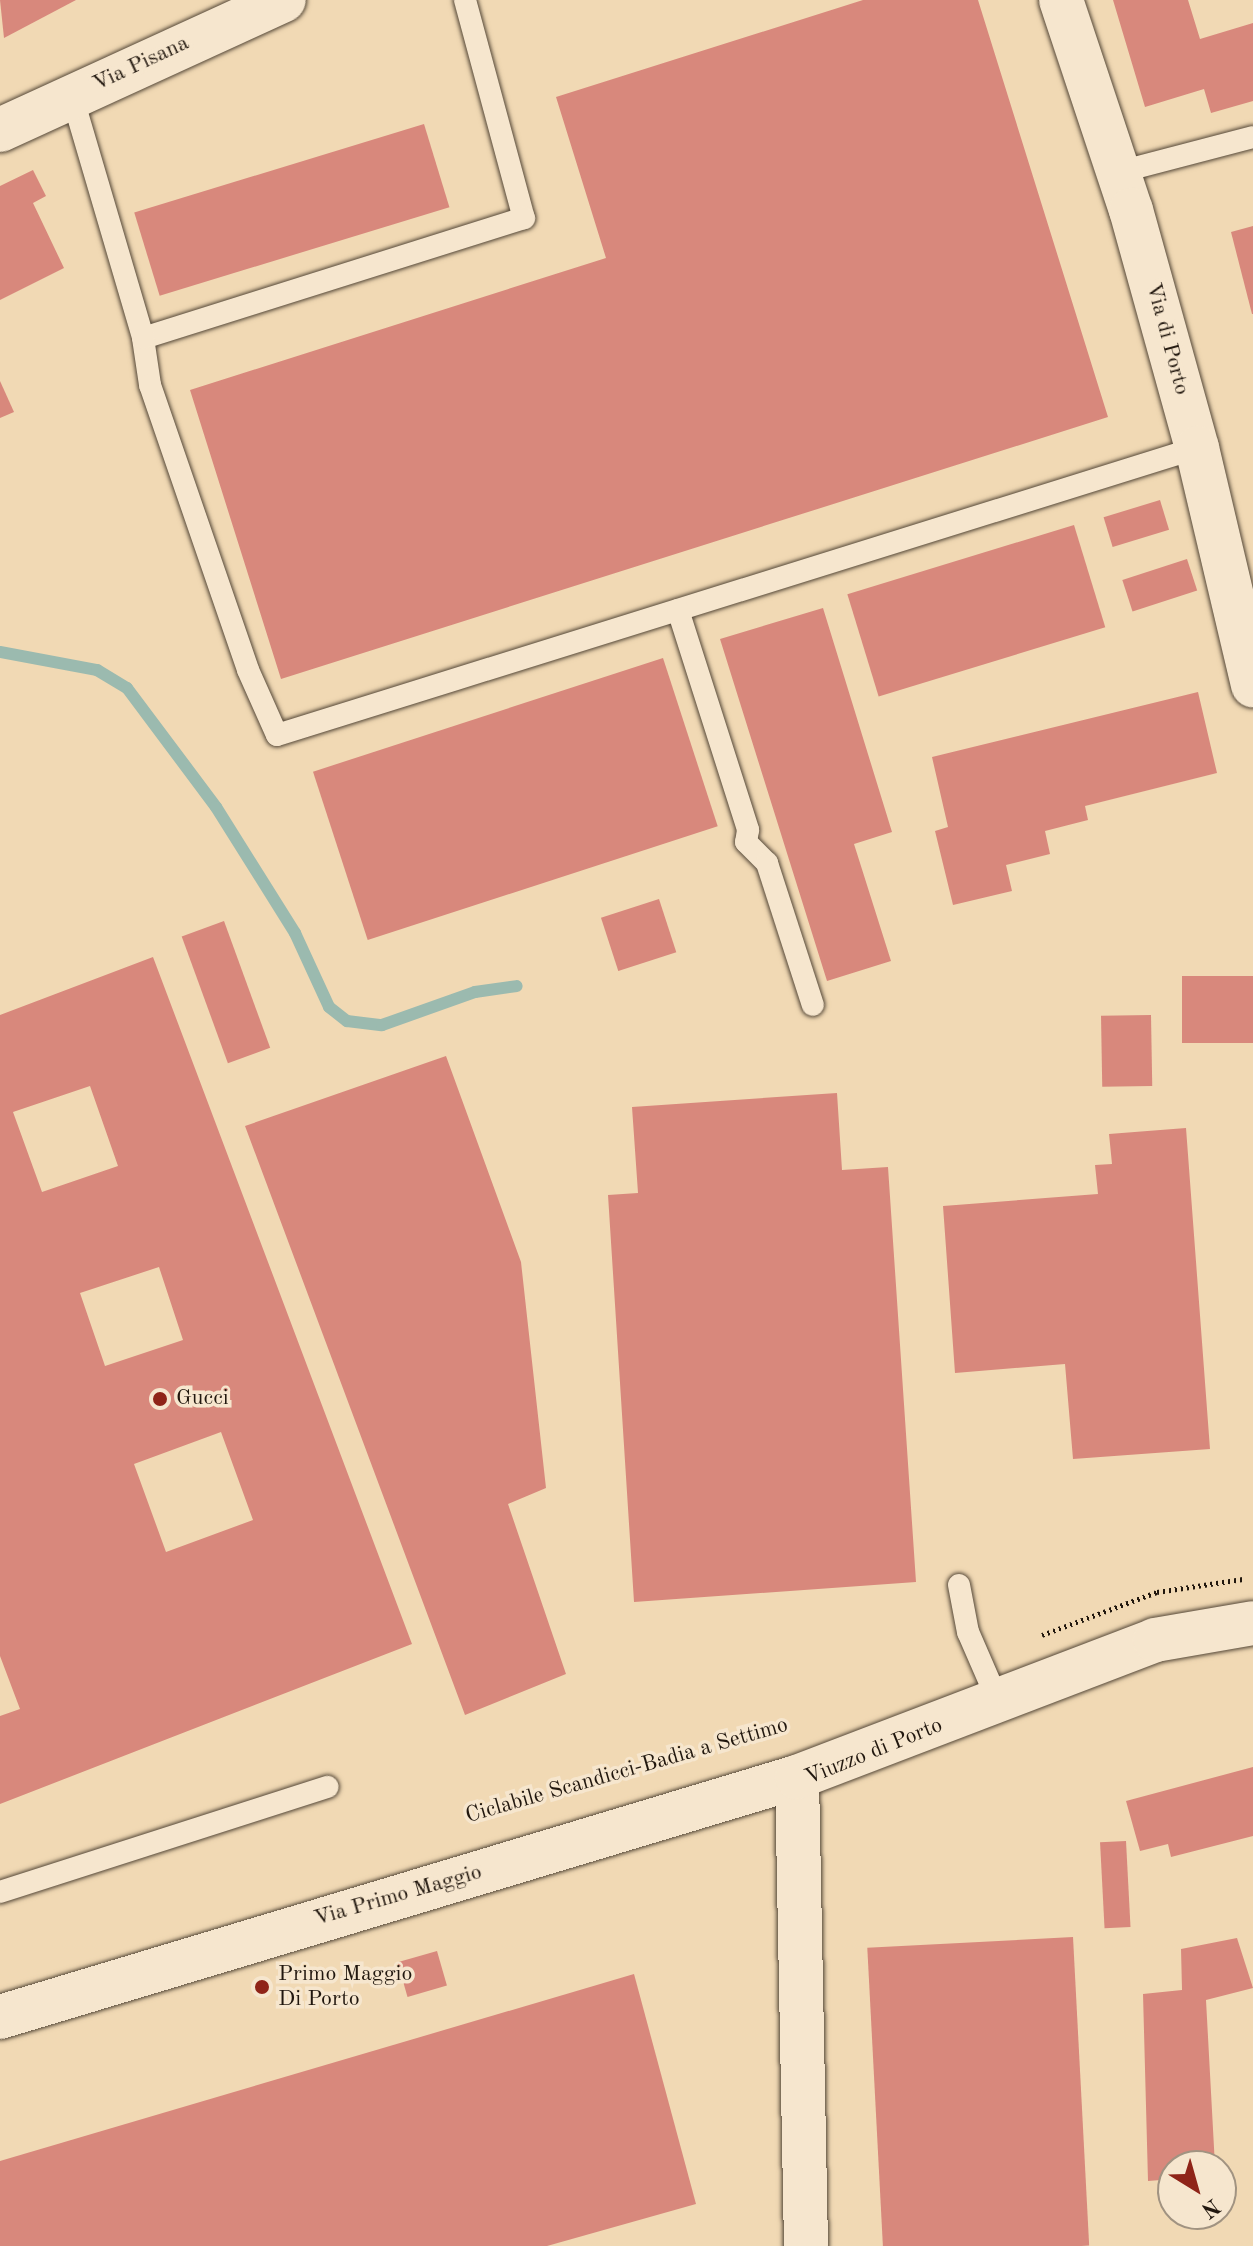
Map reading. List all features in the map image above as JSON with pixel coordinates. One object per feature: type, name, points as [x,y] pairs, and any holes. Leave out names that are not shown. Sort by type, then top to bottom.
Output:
[{"type":"street","name":"Via Pisana","points":[[0,130],[284,0]]},
{"type":"street","name":"Via di Porto","points":[[1061,0],[1119,172],[1197,448],[1253,685]]},
{"type":"street","name":"Viuzzo di Porto","points":[[806,2246],[797,1777],[990,1684],[1155,1640],[1253,1623]]},
{"type":"street","name":"Via Primo Maggio","points":[[0,2017],[797,1777]]},
{"type":"lane","points":[[143,338],[524,218],[465,0]]},
{"type":"lane","points":[[72,96],[143,338],[155,400],[248,670],[277,735],[1197,448]]},
{"type":"lane","points":[[1119,172],[1253,137]]},
{"type":"lane","points":[[678,610],[748,830],[746,842],[767,863],[813,1005]]},
{"type":"lane","points":[[959,1585],[990,1684]]},
{"type":"lane","points":[[0,1892],[328,1787]]},
{"type":"path","points":[[990,1684],[1111,1606],[1205,1582],[1253,1579]]},
{"type":"building","points":[[0,0],[76,0],[4,38]]},
{"type":"building","points":[[863,0],[978,0],[1108,417],[281,679],[190,390],[606,258],[556,97]]},
{"type":"building","points":[[1113,0],[1188,0],[1200,39],[1253,23],[1253,101],[1211,113],[1204,89],[1145,107]]},
{"type":"building","points":[[424,124],[449,207],[160,296],[134,213]]},
{"type":"building","points":[[33,170],[46,196],[33,203],[64,268],[0,300],[0,186]]},
{"type":"building","points":[[1253,226],[1253,314],[1252,314],[1231,232]]},
{"type":"building","points":[[0,381],[14,412],[0,418]]},
{"type":"building","points":[[1160,500],[1169,530],[1113,547],[1104,517]]},
{"type":"building","points":[[1074,525],[1105,627],[879,697],[847,594]]},
{"type":"building","points":[[1187,559],[1197,590],[1133,611],[1122,580]]},
{"type":"building","points":[[823,608],[892,832],[854,844],[891,961],[827,981],[720,639]]},
{"type":"building","points":[[663,658],[718,826],[368,940],[313,772]]},
{"type":"building","points":[[1198,692],[1217,773],[1085,806],[1088,820],[1045,831],[1050,854],[1006,865],[1012,891],[953,905],[935,831],[948,827],[932,757]]},
{"type":"building","points":[[659,899],[676,952],[618,971],[601,918]]},
{"type":"building","points":[[224,921],[270,1048],[228,1063],[182,936]]},
{"type":"building","name":"Gucci","points":[[153,957],[412,1644],[0,1804],[0,1716],[20,1709],[0,1656],[0,1015]],"holes":[[[90,1086],[118,1166],[42,1192],[13,1112]],[[159,1267],[183,1340],[105,1366],[80,1293]],[[221,1432],[253,1520],[166,1552],[134,1464]]]},
{"type":"building","points":[[1182,976],[1253,976],[1253,1043],[1182,1043]]},
{"type":"building","points":[[1151,1015],[1152,1086],[1102,1087],[1101,1016]]},
{"type":"building","points":[[446,1056],[521,1262],[546,1488],[508,1504],[566,1674],[465,1715],[245,1126]]},
{"type":"building","points":[[837,1093],[842,1170],[888,1167],[916,1582],[634,1602],[608,1195],[638,1193],[632,1107]]},
{"type":"building","points":[[1186,1128],[1210,1449],[1073,1459],[1065,1364],[955,1373],[943,1206],[1098,1194],[1095,1165],[1112,1164],[1109,1134]]},
{"type":"building","points":[[1253,1767],[1253,1836],[1171,1857],[1168,1844],[1140,1851],[1126,1801]]},
{"type":"building","points":[[1126,1841],[1131,1927],[1105,1928],[1100,1842]]},
{"type":"building","points":[[1073,1937],[1089,2246],[883,2246],[867,1948]]},
{"type":"building","points":[[1237,1938],[1253,1988],[1206,2000],[1214,2150],[1157,2150],[1157,2180],[1148,2181],[1143,1994],[1182,1990],[1181,1949]]},
{"type":"building","points":[[437,1951],[447,1986],[408,1997],[398,1962]]},
{"type":"building","points":[[634,1974],[696,2204],[547,2246],[0,2246],[0,2161]]},
{"type":"waterway","points":[[0,652],[97,670],[127,688],[216,807],[295,933],[329,1007],[347,1021],[382,1025],[475,992],[517,986]]},
{"type":"place","name":"Gucci","points":[[160,1399]]},
{"type":"place","name":"Primo Maggio Di Porto","points":[[262,1987]]}]
